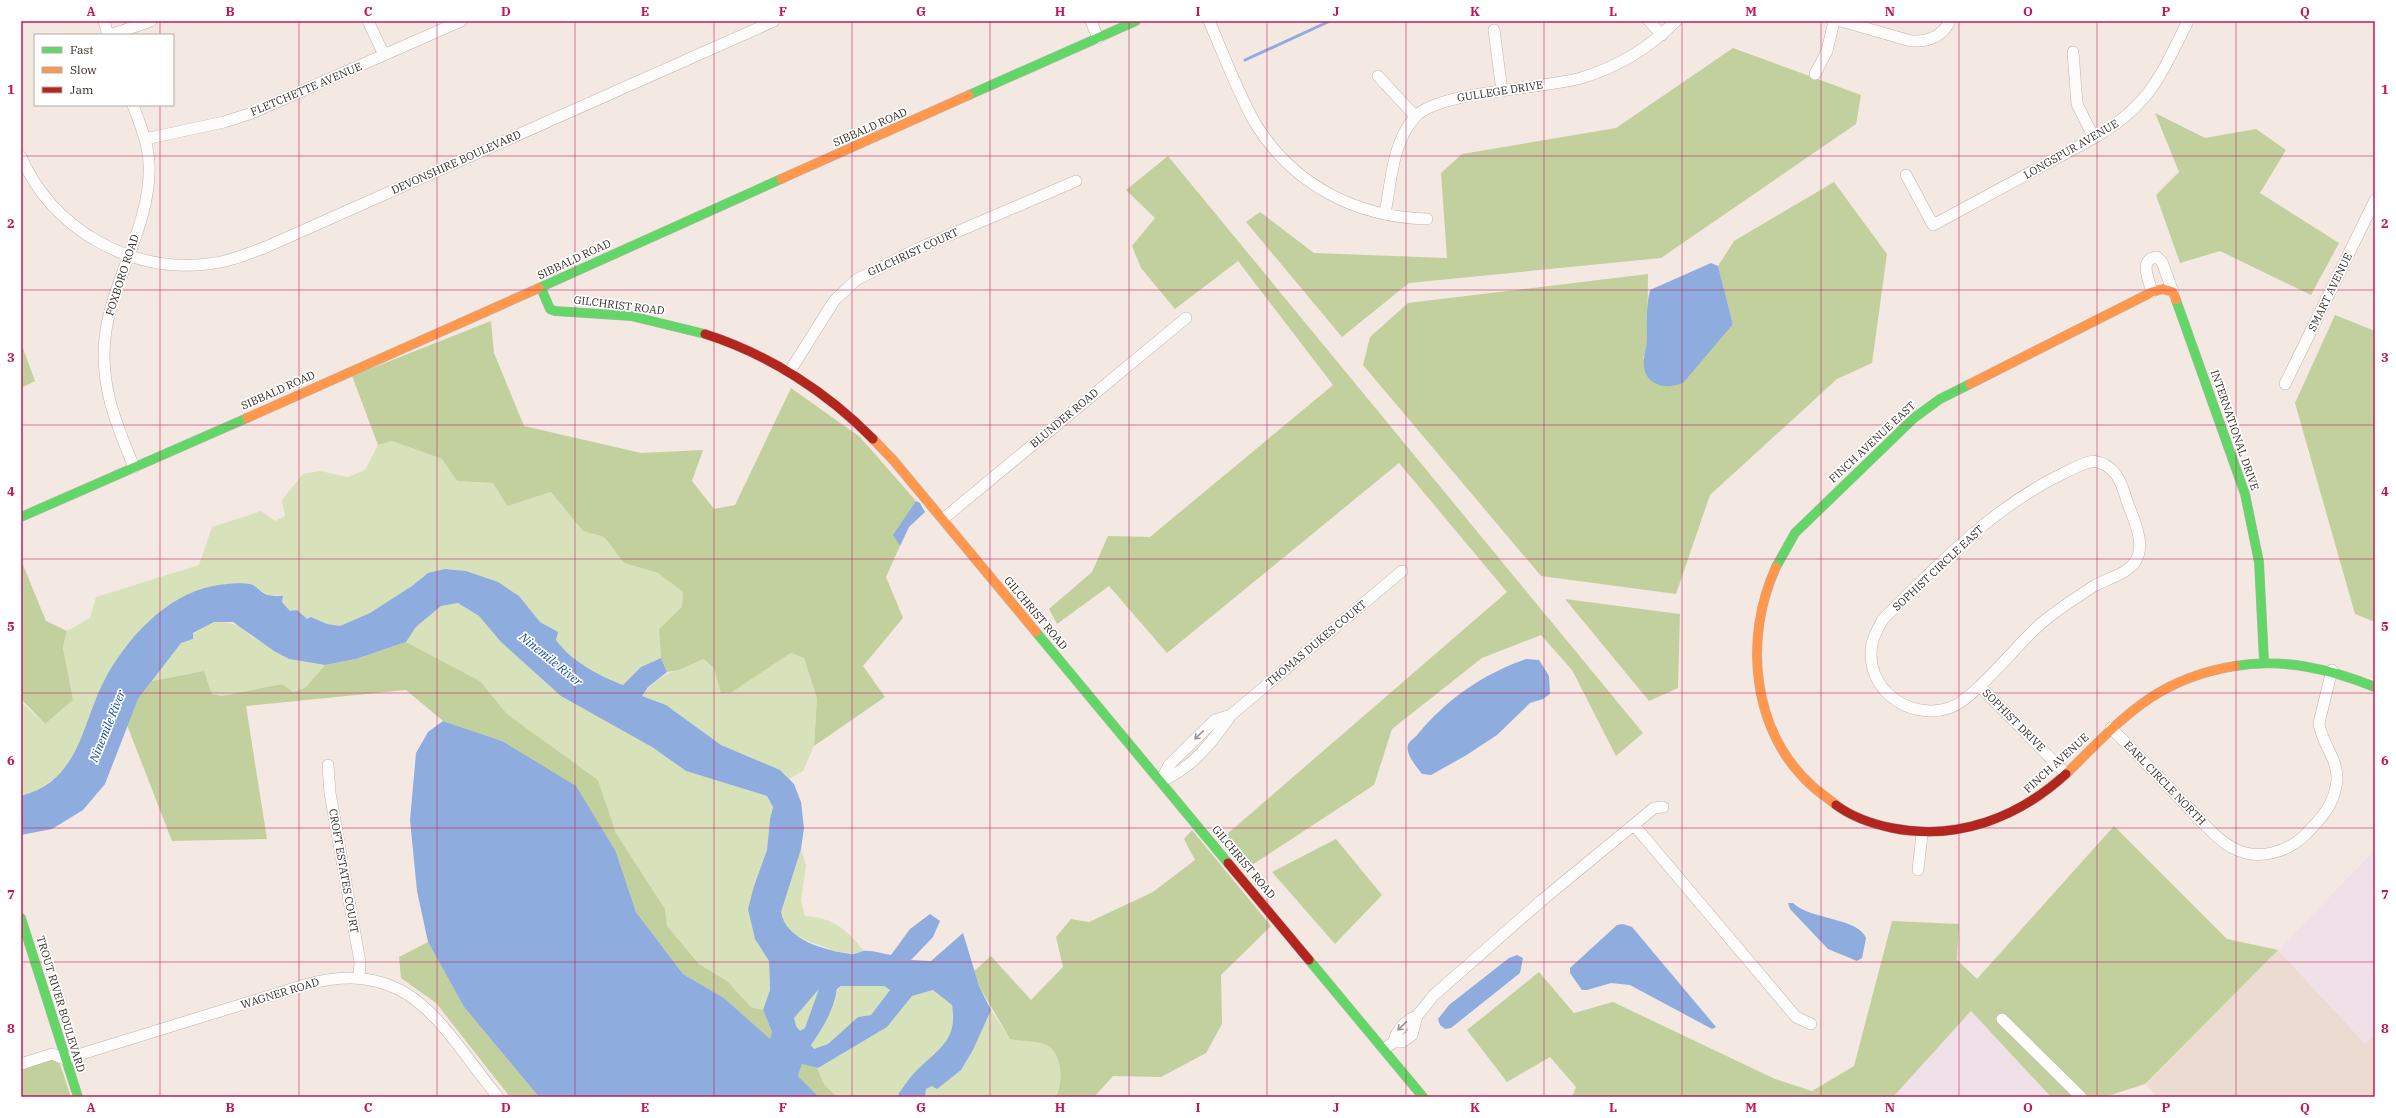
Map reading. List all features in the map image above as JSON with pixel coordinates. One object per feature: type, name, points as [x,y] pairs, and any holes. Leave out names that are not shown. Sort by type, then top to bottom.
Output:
[{"type":"street","points":[[104,21],[109,34]]},
{"type":"street","points":[[112,34],[151,21]]},
{"type":"street","points":[[368,21],[384,55]]},
{"type":"street","name":"FLETCHETTE AVENUE","points":[[145,139],[224,122],[461,21]]},
{"type":"street","name":"DEVONSHIRE BOULEVARD","points":[[21,157],[39,188],[71,224],[107,247],[159,264],[208,264],[231,260],[266,247],[774,21]]},
{"type":"street","points":[[1091,21],[1098,38]]},
{"type":"street","name":"SIBBALD ROAD","points":[[21,517],[541,288],[1136,21]]},
{"type":"street","points":[[1209,21],[1246,106],[1274,150],[1301,176],[1328,194],[1358,208],[1401,218],[1427,219]]},
{"type":"street","points":[[1649,21],[1662,35]]},
{"type":"street","name":"GULLEGE DRIVE","points":[[1385,214],[1398,145],[1415,116],[1426,107],[1439,102],[1560,82],[1605,70],[1642,50],[1662,35],[1676,21]]},
{"type":"street","points":[[1815,74],[1827,51],[1834,21]]},
{"type":"street","points":[[1841,21],[1911,41],[1920,42],[1935,38],[1950,21]]},
{"type":"street","name":"LONGSPUR AVENUE","points":[[1906,175],[1933,225],[2094,138],[2116,125],[2148,94],[2161,75],[2188,21]]},
{"type":"street","points":[[1494,30],[1502,91]]},
{"type":"street","points":[[2074,52],[2077,104],[2094,138]]},
{"type":"street","points":[[1378,76],[1415,116]]},
{"type":"street","name":"FOXBORO ROAD","points":[[133,106],[145,139],[149,162],[148,192],[129,255],[111,305],[106,331],[104,366],[109,402],[134,467]]},
{"type":"street","name":"GILCHRIST COURT","points":[[790,371],[834,301],[856,280],[917,250],[1076,180]]},
{"type":"street","name":"SMART AVENUE","points":[[2285,384],[2375,200]]},
{"type":"street","points":[[2152,292],[2145,269],[2146,262],[2151,258],[2157,257],[2162,262],[2168,291]]},
{"type":"street","name":"GILCHRIST ROAD","points":[[541,288],[550,309],[557,311],[594,312],[672,324],[726,341],[753,352],[790,371],[826,396],[868,432],[943,519],[1423,1097]]},
{"type":"street","name":"FINCH AVENUE EAST","points":[[1761,615],[1778,562],[1795,533],[1914,418],[1957,389],[2152,292],[2168,291]]},
{"type":"street","name":"INTERNATIONAL DRIVE","points":[[2168,291],[2246,494],[2259,562],[2264,661]]},
{"type":"street","name":"BLUNDER ROAD","points":[[943,519],[1186,318]]},
{"type":"street","name":"SOPHIST CIRCLE EAST","points":[[2093,461],[2103,463],[2116,473],[2121,483],[2140,542],[2136,561],[2125,570],[2095,586],[2066,605],[2043,622],[1980,686],[1951,708],[1938,711],[1912,710],[1900,705],[1882,687],[1875,675],[1872,645],[1875,634],[1883,619],[1962,542],[1989,520],[2040,486],[2083,463],[2093,461]]},
{"type":"street","name":"THOMAS DUKES COURT","points":[[1161,781],[1169,765],[1215,720],[1231,715],[1402,571]]},
{"type":"street","name":"FINCH AVENUE","points":[[1761,615],[1756,641],[1759,691],[1774,734],[1793,765],[1821,794],[1854,816],[1887,828],[1922,834],[1934,834],[1971,828],[2006,816],[2026,806],[2044,793],[2127,713],[2166,688],[2210,670],[2264,661],[2308,665],[2355,677],[2375,687]]},
{"type":"street","name":"EARL CIRCLE NORTH","points":[[2111,728],[2218,838],[2238,851],[2253,855],[2282,851],[2297,843],[2329,809],[2335,794],[2337,778],[2335,763],[2320,731],[2319,723],[2332,670]]},
{"type":"street","name":"SOPHIST DRIVE","points":[[1980,686],[2065,773]]},
{"type":"street","name":"CROFT ESTATES COURT","points":[[328,765],[330,793],[360,962],[359,977]]},
{"type":"street","points":[[1384,1049],[1394,1042],[1402,1042],[1412,1035],[1418,1016],[1434,995],[1535,906],[1654,808],[1663,807]]},
{"type":"street","points":[[1634,825],[1796,1017],[1811,1024]]},
{"type":"street","points":[[1918,870],[1922,834]]},
{"type":"street","name":"TROUT RIVER BOULEVARD","points":[[22,922],[78,1097]]},
{"type":"street","name":"WAGNER ROAD","points":[[21,1064],[52,1054],[65,1059],[308,984],[340,977],[359,977],[392,985],[427,1009],[498,1097]]},
{"type":"street","points":[[2002,1019],[2081,1097]]},
{"type":"shaded area","points":[[2375,850],[2375,1035],[2365,1044],[2278,950]]},
{"type":"shaded area","points":[[2278,950],[2365,1043],[2375,1035],[2375,1097],[2157,1097],[2145,1084]]},
{"type":"shaded area","points":[[1971,1011],[2051,1097],[1893,1097]]},
{"type":"green space","points":[[1733,48],[1861,95],[1856,124],[1661,258],[1409,283],[1342,337],[1246,222],[1260,212],[1314,253],[1447,258],[1441,173],[1462,154],[1616,128]]},
{"type":"green space","points":[[2155,113],[2205,138],[2256,129],[2286,150],[2260,193],[2339,243],[2311,295],[2220,251],[2180,263],[2156,195],[2179,172]]},
{"type":"green space","points":[[1168,156],[1643,733],[1616,756],[1572,670],[1541,635],[1482,658],[1392,729],[1374,785],[1252,865],[1226,835],[1507,592],[1399,463],[1167,653],[1109,586],[1057,624],[1049,609],[1092,572],[1108,536],[1150,537],[1333,385],[1238,261],[1175,309],[1141,268],[1132,246],[1155,218],[1126,190]]},
{"type":"green space","points":[[1834,182],[1887,254],[1872,363],[1837,379],[1710,495],[1676,594],[1541,576],[1363,365],[1370,337],[1408,303],[1648,274],[1647,343],[1643,359],[1733,324],[1718,266],[1734,241]]},
{"type":"green space","points":[[2335,315],[2375,331],[2375,622],[2355,614],[2295,403]]},
{"type":"green space","points":[[491,321],[494,353],[524,426],[641,453],[703,450],[692,481],[714,509],[735,505],[791,388],[860,437],[916,501],[894,535],[900,546],[886,577],[903,618],[863,666],[885,697],[814,746],[817,699],[804,658],[791,653],[732,692],[721,694],[714,668],[703,659],[679,670],[667,672],[661,658],[659,629],[682,607],[683,592],[658,573],[624,563],[604,537],[583,531],[551,492],[507,506],[493,483],[457,481],[442,459],[392,441],[378,445],[352,376]]},
{"type":"green space","points":[[21,343],[35,381],[21,388]]},
{"type":"green space","points":[[392,441],[442,459],[457,481],[493,483],[507,506],[551,492],[583,531],[604,537],[624,563],[658,573],[683,592],[683,607],[659,629],[661,658],[641,667],[623,685],[595,673],[577,662],[556,640],[557,632],[540,622],[519,596],[428,573],[374,611],[351,623],[341,626],[329,625],[311,617],[308,619],[290,611],[282,602],[283,596],[268,595],[250,584],[155,617],[129,644],[104,681],[82,738],[68,765],[59,775],[35,792],[21,796],[21,704],[23,704],[45,724],[73,700],[63,647],[67,631],[90,618],[96,597],[199,565],[212,527],[261,511],[275,521],[285,516],[282,500],[303,474],[320,471],[348,477],[365,470],[378,445]]},
{"type":"green space","points":[[21,560],[46,621],[67,631],[63,647],[73,700],[45,724],[21,699]]},
{"type":"green space","points":[[1565,599],[1680,614],[1678,688],[1649,701]]},
{"type":"green space","points":[[458,603],[479,616],[501,642],[686,771],[767,796],[773,807],[770,819],[767,850],[754,886],[755,939],[769,961],[770,990],[763,1010],[751,1007],[727,981],[699,964],[667,926],[665,909],[616,833],[598,780],[507,714],[480,681],[406,642],[416,627],[441,606]]},
{"type":"green space","points":[[214,622],[224,622],[239,626],[251,636],[289,659],[325,665],[305,688],[292,692],[282,684],[222,696],[212,694],[204,671],[152,681],[160,667],[181,642],[193,639],[193,634]]},
{"type":"green space","points":[[406,642],[480,681],[507,714],[598,780],[616,833],[665,909],[667,926],[699,964],[727,981],[751,1007],[763,1010],[772,1032],[770,1040],[724,998],[683,974],[636,912],[616,852],[502,741],[443,721],[406,690],[246,706],[267,839],[172,841],[127,725],[138,699],[152,681],[204,671],[212,694],[222,696],[282,684],[293,692],[305,688],[325,665],[356,659]]},
{"type":"green space","points":[[791,653],[804,658],[817,699],[814,746],[803,771],[789,779],[780,770],[721,745],[666,705],[642,696],[648,688],[662,677],[702,659],[714,668],[721,694],[732,692]]},
{"type":"green space","points":[[2114,826],[2227,939],[2278,950],[2145,1084],[2105,1097],[2051,1097],[1971,1011],[1893,1097],[1572,1097],[1576,1087],[1550,1057],[1507,1082],[1467,1030],[1539,972],[1574,1013],[1613,1002],[1775,1079],[1812,1091],[1854,1066],[1892,921],[1959,924],[1957,960],[1977,979]]},
{"type":"green space","points":[[1192,830],[1271,926],[1221,975],[1222,1024],[1206,1053],[1161,1077],[1113,1076],[1094,1097],[1056,1097],[1060,1084],[1060,1069],[1056,1055],[1047,1045],[1010,1039],[979,986],[974,971],[991,956],[1031,1000],[1063,967],[1056,937],[1071,919],[1089,922],[1153,892],[1195,860],[1184,839]]},
{"type":"green space","points":[[1336,839],[1382,895],[1335,944],[1272,872]]},
{"type":"green space","points":[[801,849],[806,865],[801,901],[805,916],[824,919],[839,926],[864,951],[847,953],[830,949],[798,936],[784,925],[781,913],[784,895]]},
{"type":"green space","points":[[428,942],[464,1007],[539,1097],[510,1097],[436,1003],[401,978],[399,957]]},
{"type":"green space","points":[[841,986],[884,986],[890,990],[871,1015],[858,1017],[828,1044],[814,1049],[811,1045],[828,1018],[837,991]]},
{"type":"green space","points":[[820,988],[805,1028],[800,1031],[793,1018]]},
{"type":"green space","points":[[933,990],[952,1005],[952,1027],[949,1036],[939,1050],[914,1073],[899,1093],[898,1097],[837,1097],[824,1084],[817,1068],[887,1027],[912,996]]},
{"type":"green space","points":[[991,1010],[1010,1039],[1039,1043],[1047,1045],[1052,1049],[1059,1062],[1060,1069],[1060,1084],[1056,1097],[925,1097],[926,1089],[961,1070],[973,1050]]},
{"type":"green space","points":[[55,1049],[71,1097],[21,1097],[21,1060]]},
{"type":"green space","points":[[802,1063],[817,1068],[824,1084],[837,1097],[819,1097],[798,1076]]},
{"type":"water","points":[[1711,263],[1718,266],[1733,324],[1683,383],[1668,386],[1655,383],[1646,374],[1644,367],[1644,356],[1647,344],[1647,308],[1650,290]]},
{"type":"water","points":[[916,501],[920,503],[925,512],[909,527],[900,546],[893,535]]},
{"type":"water","name":"Ninemile River","points":[[445,569],[466,571],[498,582],[519,596],[540,622],[558,632],[556,640],[569,655],[595,672],[623,685],[641,667],[661,658],[667,672],[648,687],[642,696],[666,705],[721,745],[780,770],[794,784],[801,802],[804,828],[801,849],[781,912],[784,922],[790,930],[799,937],[819,947],[830,950],[851,954],[866,951],[891,955],[910,929],[930,914],[940,921],[933,937],[911,960],[931,961],[963,933],[979,986],[991,1010],[973,1050],[961,1070],[937,1089],[932,1086],[926,1089],[925,1097],[898,1097],[899,1093],[914,1073],[939,1050],[949,1036],[952,1027],[952,1005],[933,990],[912,996],[887,1027],[818,1068],[802,1064],[798,1076],[819,1097],[539,1097],[464,1007],[428,942],[417,891],[410,820],[416,753],[428,732],[443,721],[502,741],[576,786],[616,852],[636,912],[683,974],[724,998],[770,1039],[772,1032],[763,1010],[770,990],[769,961],[755,939],[748,909],[754,886],[767,850],[770,819],[773,807],[767,796],[686,771],[652,747],[561,696],[501,642],[479,616],[458,603],[441,606],[416,627],[406,642],[356,659],[325,665],[289,659],[274,651],[233,622],[214,622],[193,633],[193,639],[181,643],[138,699],[105,784],[83,810],[52,829],[21,835],[21,796],[41,788],[56,778],[76,749],[96,698],[113,665],[149,621],[179,599],[196,591],[213,586],[246,583],[268,595],[283,596],[282,602],[290,611],[297,610],[307,619],[311,617],[327,624],[340,626],[370,613],[412,586],[428,573]],"holes":[[[841,986],[884,986],[890,990],[871,1015],[858,1017],[828,1044],[814,1049],[811,1045],[827,1018],[836,997],[837,989]],[[819,989],[805,1028],[800,1031],[796,1026],[794,1018]]]},
{"type":"water","points":[[1526,659],[1539,660],[1549,676],[1550,694],[1543,699],[1530,703],[1497,735],[1465,756],[1431,775],[1422,774],[1408,752],[1408,745],[1410,742],[1429,721],[1467,689],[1495,672]]},
{"type":"water","points":[[1788,903],[1793,903],[1810,912],[1844,922],[1861,931],[1866,938],[1862,958],[1857,961],[1828,949],[1790,909]]},
{"type":"water","points":[[1623,924],[1632,927],[1716,1027],[1712,1029],[1630,985],[1611,983],[1582,990],[1570,973],[1570,968],[1617,925]]},
{"type":"water","points":[[1517,955],[1523,958],[1520,973],[1451,1028],[1445,1029],[1440,1025],[1438,1019],[1449,1005],[1509,958]]},
{"type":"waterway","points":[[1245,60],[1330,21]]},
{"type":"traffic: fast","points":[[969,95],[1136,21]]},
{"type":"traffic: fast","points":[[539,288],[781,179]]},
{"type":"traffic: fast","points":[[541,288],[550,309],[555,311],[631,316],[705,334]]},
{"type":"traffic: fast","points":[[2176,300],[2245,494],[2259,562],[2264,661]]},
{"type":"traffic: fast","points":[[1776,567],[1795,533],[1914,418],[1940,399],[1970,384]]},
{"type":"traffic: fast","points":[[21,517],[247,418]]},
{"type":"traffic: fast","points":[[1036,632],[1228,863]]},
{"type":"traffic: fast","points":[[2235,666],[2271,663],[2289,664],[2324,670],[2375,687]]},
{"type":"traffic: fast","points":[[21,918],[78,1097]]},
{"type":"traffic: fast","points":[[1309,960],[1423,1097]]},
{"type":"traffic: slow","points":[[781,179],[969,95]]},
{"type":"traffic: slow","points":[[247,418],[539,288]]},
{"type":"traffic: slow","points":[[1970,384],[2152,292],[2163,289],[2173,292],[2176,300]]},
{"type":"traffic: slow","points":[[873,439],[894,461],[1036,632]]},
{"type":"traffic: slow","points":[[1776,567],[1766,595],[1759,624],[1757,653],[1759,683],[1766,712],[1776,739],[1792,764],[1812,786],[1836,805]]},
{"type":"traffic: slow","points":[[2066,774],[2122,720],[2160,692],[2182,681],[2207,672],[2235,666]]},
{"type":"traffic: jam","points":[[705,334],[751,352],[795,376],[836,406],[873,439]]},
{"type":"traffic: jam","points":[[1836,805],[1863,820],[1892,828],[1916,831],[1940,831],[1963,828],[2007,814],[2028,803],[2066,774]]},
{"type":"traffic: jam","points":[[1228,863],[1309,960]]}]
